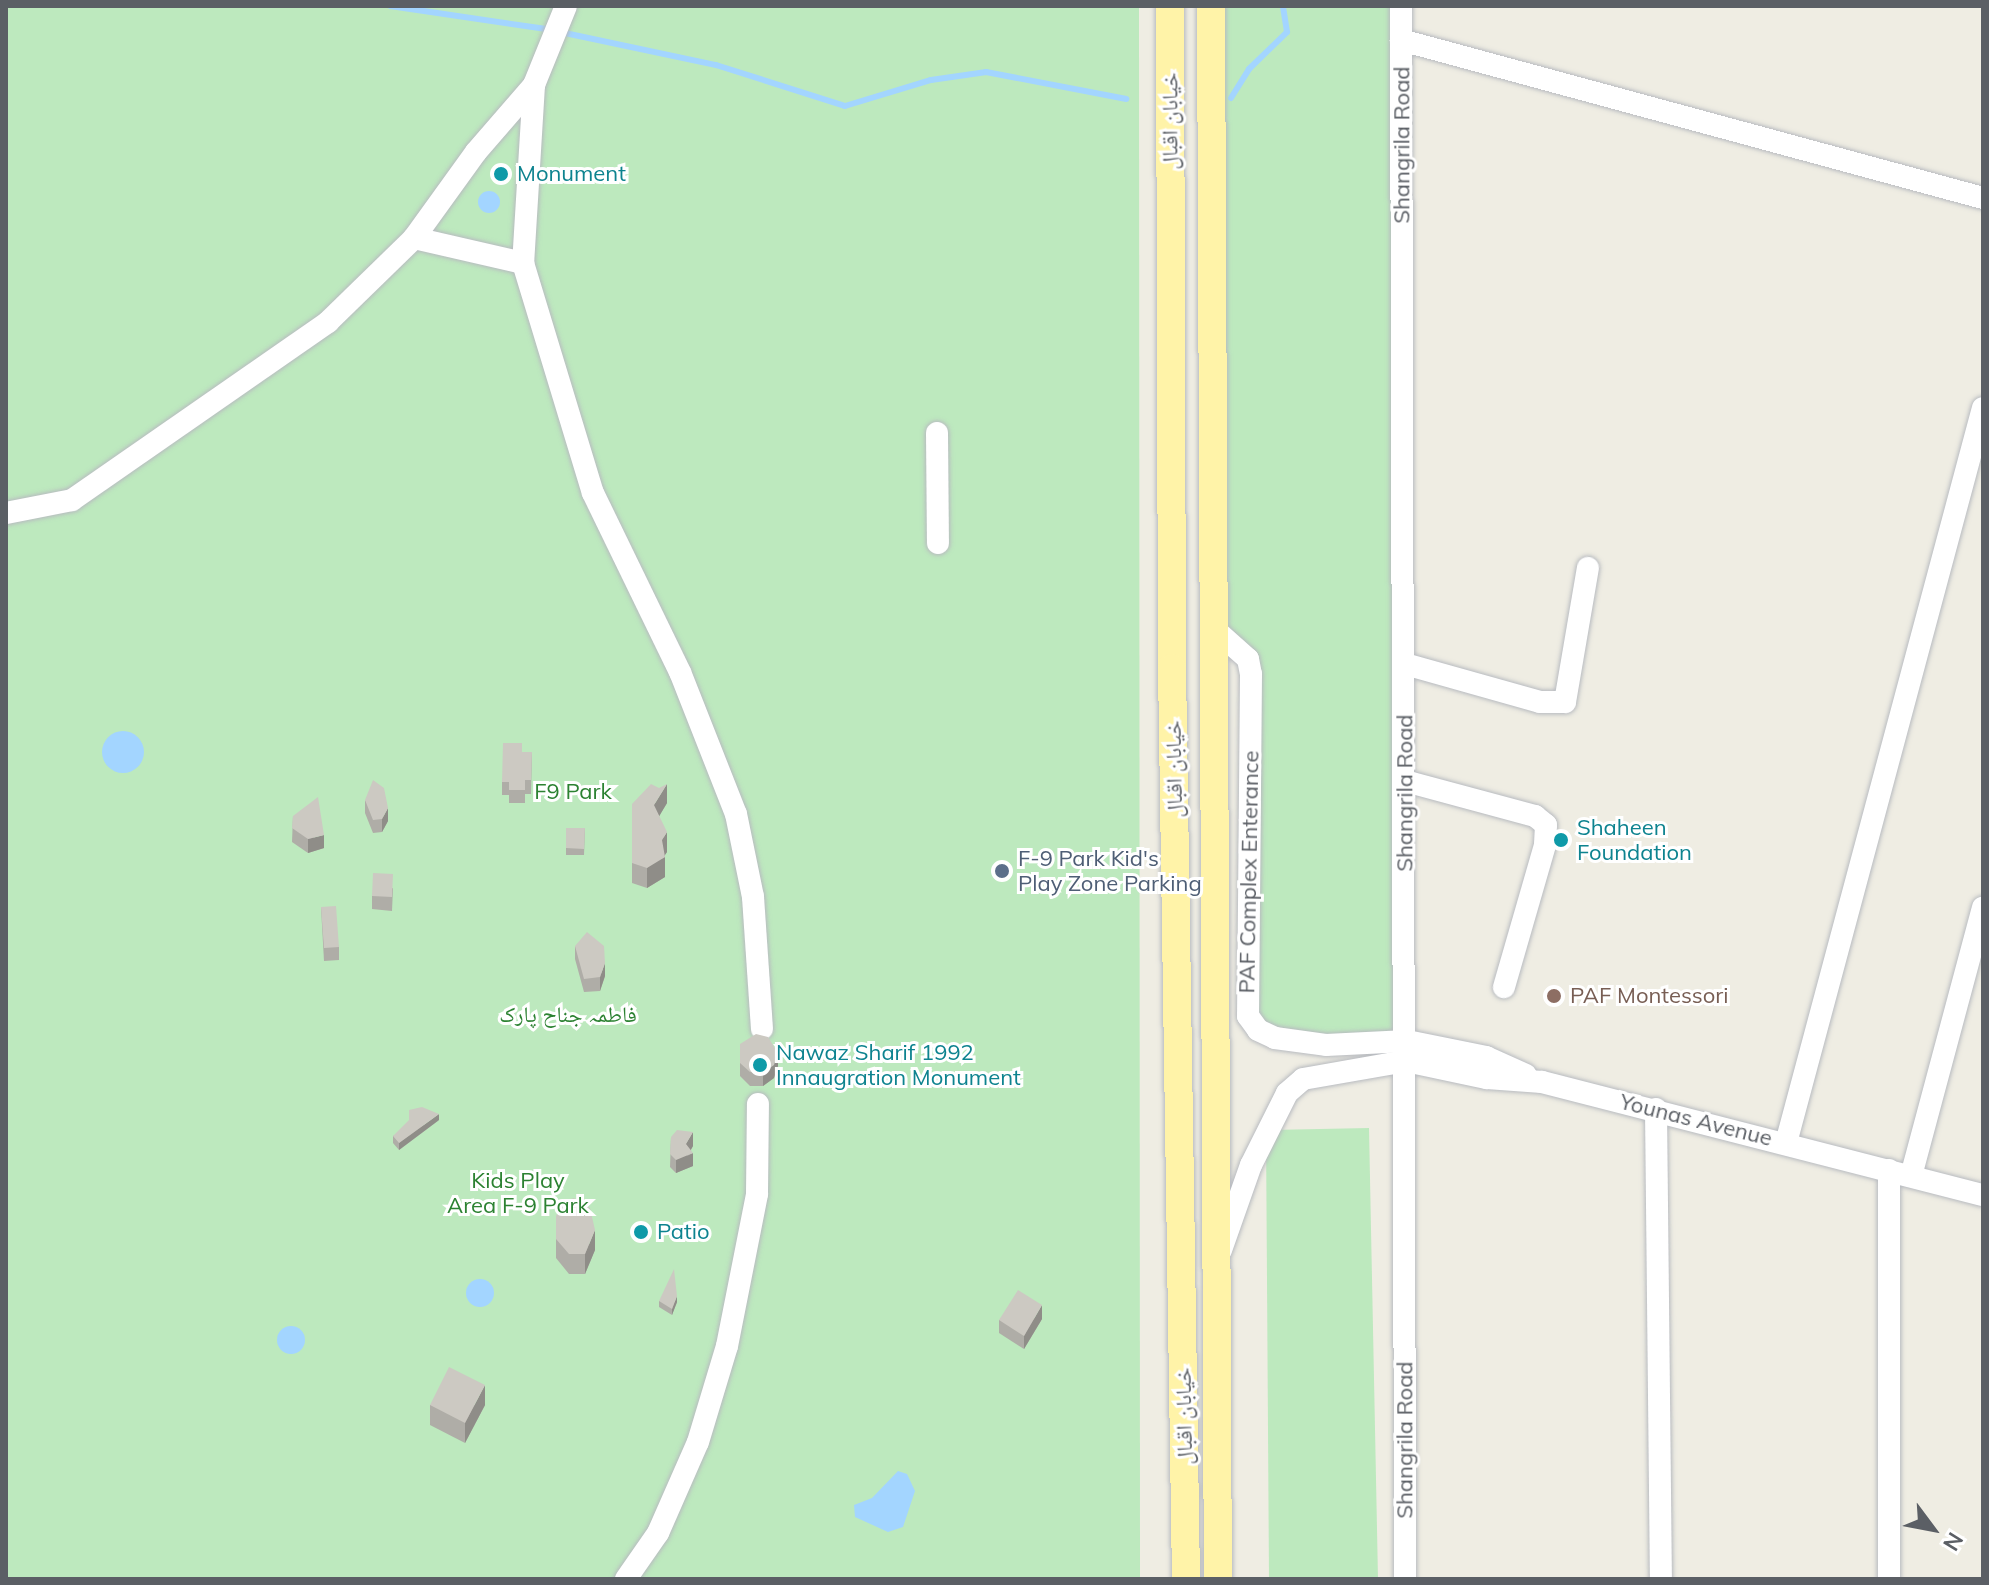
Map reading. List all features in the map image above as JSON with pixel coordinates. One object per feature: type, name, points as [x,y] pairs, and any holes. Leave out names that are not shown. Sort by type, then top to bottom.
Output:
[{"type":"main road","name":"خیابان اقبال","points":[[1170,6],[1172,668],[1186,1579]]},
{"type":"main road","name":"خیابان اقبال","points":[[1211,6],[1214,1269],[1218,1579]]},
{"type":"street","points":[[6,513],[72,500],[328,322],[414,238],[476,152],[534,85],[566,6]]},
{"type":"street","name":"Shangrila Road","points":[[1401,6],[1405,1579]]},
{"type":"street","points":[[1401,40],[1983,198]]},
{"type":"street","points":[[534,85],[523,263],[593,493],[680,672],[736,814],[753,897],[762,1029]]},
{"type":"street","points":[[414,238],[523,263]]},
{"type":"street","points":[[1786,1143],[1983,408]]},
{"type":"street","points":[[937,433],[938,543]]},
{"type":"street","points":[[1405,664],[1540,702],[1565,702],[1588,568]]},
{"type":"street","name":"PAF Complex Enterance","points":[[1212,627],[1248,659],[1251,674],[1248,1016],[1258,1030],[1275,1038],[1326,1045],[1486,1057],[1542,1082]]},
{"type":"street","points":[[1405,781],[1535,816],[1546,825],[1545,845],[1504,987]]},
{"type":"street","points":[[1889,1579],[1900,1173],[1983,907]]},
{"type":"street","points":[[1214,1269],[1251,1165],[1287,1093],[1303,1079],[1406,1051]]},
{"type":"street","name":"Younas Avenue","points":[[1542,1082],[1983,1195]]},
{"type":"street","points":[[626,1579],[658,1533],[698,1442],[727,1346],[757,1194],[758,1104]]},
{"type":"street","points":[[1656,1109],[1661,1579]]},
{"type":"green space","name":"فاطمہ جناح پارک","points":[[6,6],[1139,6],[1140,1579],[6,1579]]},
{"type":"green space","points":[[1211,6],[1401,6],[1407,1041],[1258,1030],[1251,674],[1212,627]]},
{"type":"green space","points":[[1369,1128],[1378,1579],[1269,1579],[1266,1130]]},
{"type":"water","points":[[485,191],[493,191],[500,202],[493,213],[485,213],[478,206],[478,198]]},
{"type":"water","points":[[123,731],[138,737],[144,752],[138,767],[123,773],[108,767],[102,752],[108,737]]},
{"type":"water","points":[[480,1279],[490,1283],[494,1293],[490,1303],[480,1307],[470,1303],[466,1293],[470,1283]]},
{"type":"water","points":[[291,1326],[301,1330],[305,1340],[301,1350],[291,1354],[281,1350],[277,1340],[281,1330]]},
{"type":"water","points":[[898,1471],[907,1474],[915,1491],[903,1527],[888,1532],[855,1517],[854,1505],[872,1498]]},
{"type":"building","points":[[503,743],[522,743],[522,752],[532,752],[531,780],[525,780],[525,790],[509,790],[509,782],[502,782]]},
{"type":"building","points":[[373,780],[384,788],[388,808],[382,819],[373,820],[365,800]]},
{"type":"building","points":[[651,784],[659,788],[667,784],[654,805],[667,832],[662,840],[665,857],[647,868],[632,863],[632,804]]},
{"type":"building","points":[[318,797],[324,835],[308,839],[292,828],[293,816]]},
{"type":"building","points":[[566,828],[585,828],[584,849],[566,848]]},
{"type":"building","points":[[373,873],[393,874],[392,897],[372,896]]},
{"type":"building","points":[[336,906],[339,947],[324,948],[321,907]]},
{"type":"building","points":[[587,932],[604,946],[605,963],[600,977],[584,979],[575,946]]},
{"type":"building","points":[[756,1034],[768,1037],[778,1053],[774,1065],[763,1073],[750,1072],[740,1063],[740,1044]]},
{"type":"building","points":[[422,1107],[439,1114],[399,1143],[393,1136],[409,1120],[409,1110]]},
{"type":"building","points":[[677,1130],[693,1132],[686,1144],[693,1153],[676,1160],[670,1154],[671,1137]]},
{"type":"building","points":[[574,1198],[590,1208],[595,1230],[585,1254],[569,1254],[556,1239],[556,1216],[563,1202]]},
{"type":"building","points":[[674,1269],[677,1296],[672,1309],[659,1301]]},
{"type":"building","points":[[1018,1290],[1042,1305],[1024,1336],[999,1320]]},
{"type":"building","points":[[449,1367],[485,1385],[465,1423],[430,1405]]},
{"type":"waterway","points":[[390,6],[546,29],[716,65],[845,106],[931,80],[986,72],[1126,99]]},
{"type":"waterway","points":[[1231,98],[1249,69],[1287,32],[1283,6]]},
{"type":"place","name":"Monument","points":[[501,174]]},
{"type":"place","name":"Shaheen Foundation","points":[[1561,840]]},
{"type":"place","name":"F-9 Park Kid's Play Zone Parking","points":[[1002,871]]},
{"type":"place","name":"PAF Montessori","points":[[1554,996]]},
{"type":"place","name":"Nawaz Sharif 1992 Innaugration Monument","points":[[760,1065]]},
{"type":"place","name":"Patio","points":[[641,1232]]},
{"type":"park label","name":"F9 Park","points":[[573,792]]},
{"type":"park label","name":"Kids Play Area F-9 Park","points":[[518,1192]]}]
